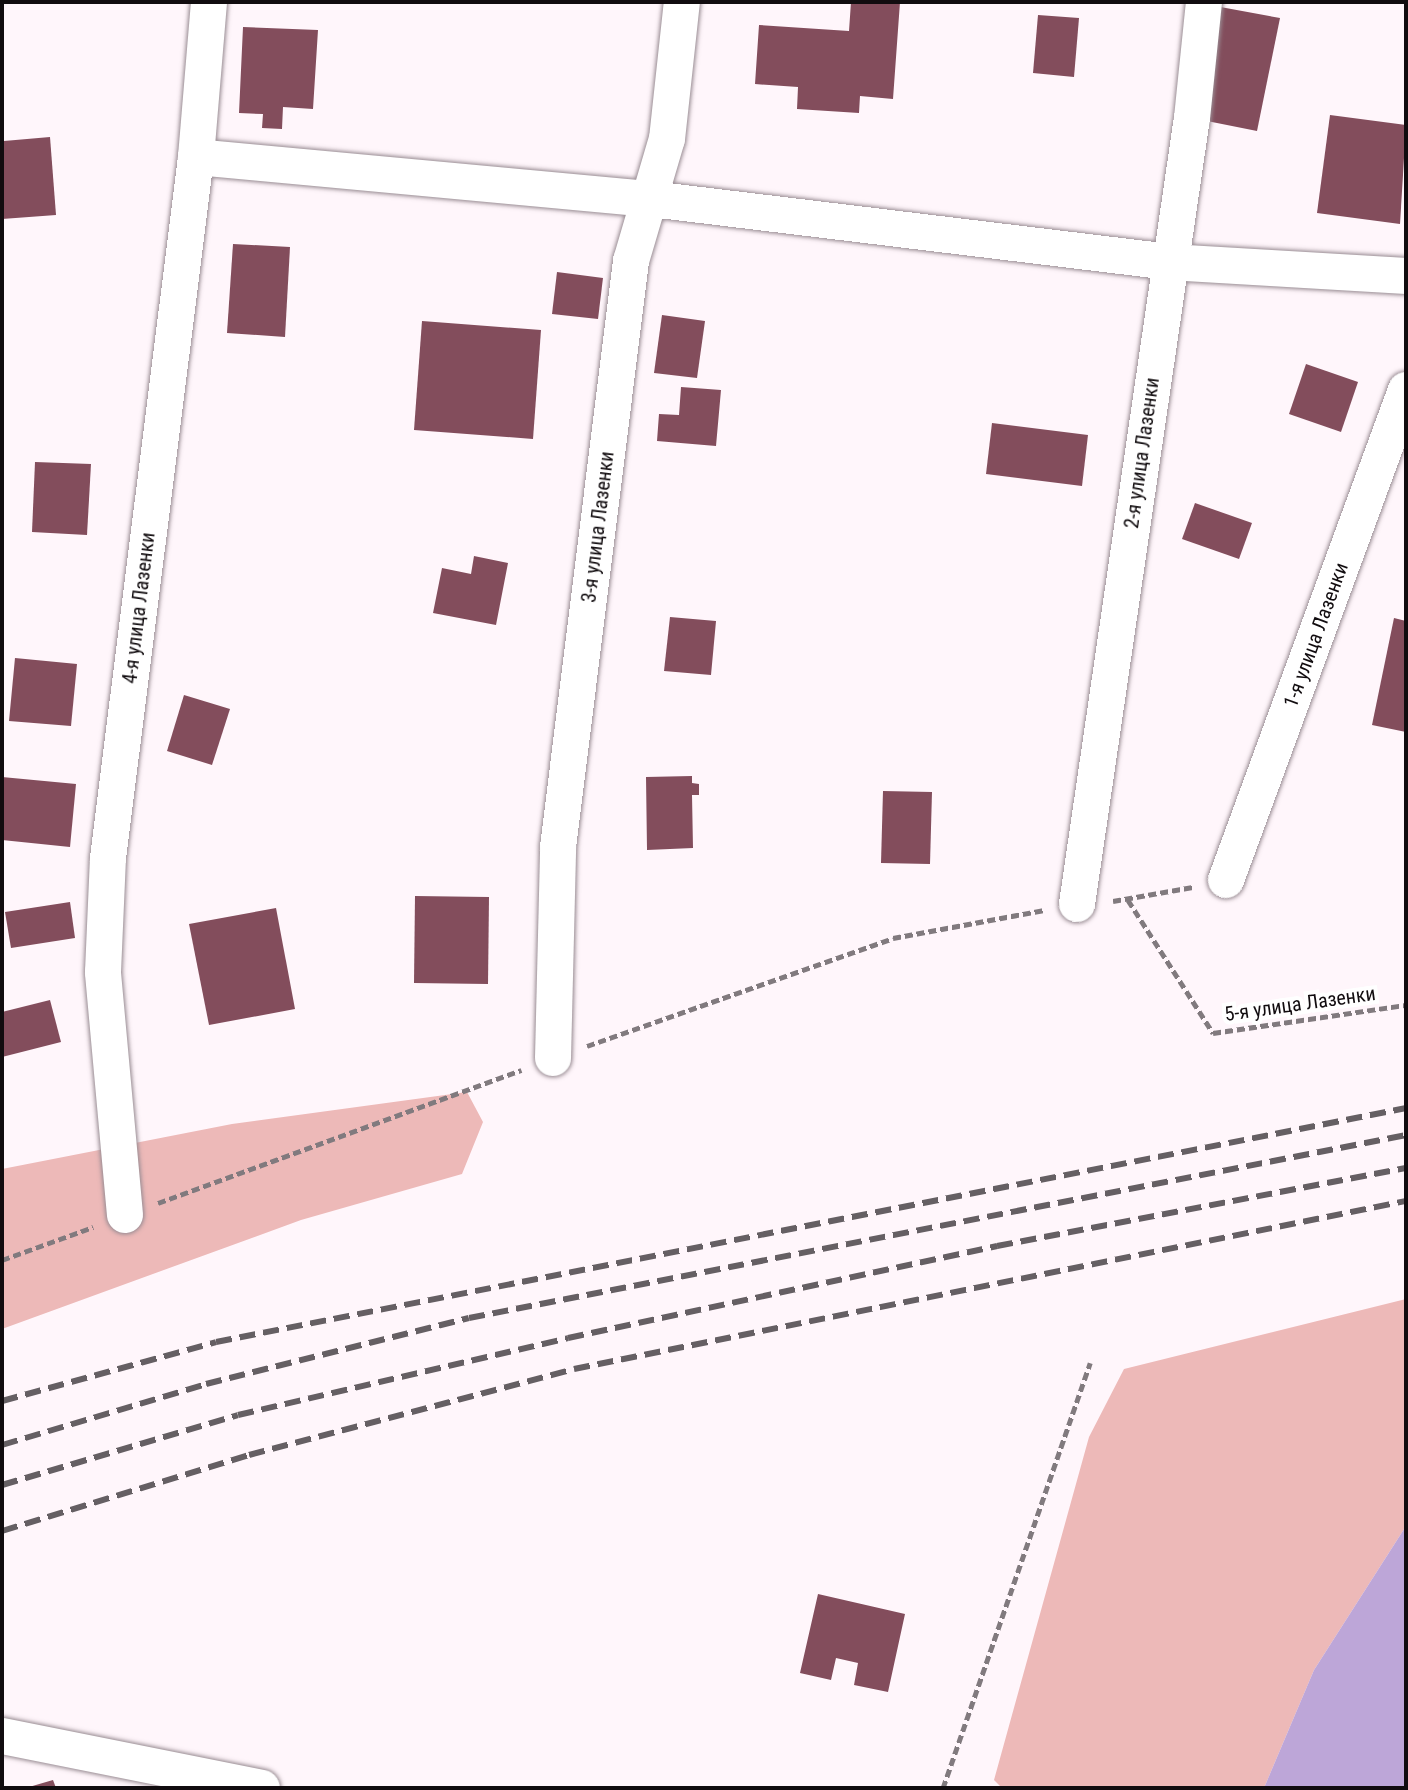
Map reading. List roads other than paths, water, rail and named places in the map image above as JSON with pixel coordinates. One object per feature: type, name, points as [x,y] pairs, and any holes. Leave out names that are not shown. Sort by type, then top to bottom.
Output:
[{"type":"street","name":"4-я улица Лазенки","points":[[125,1215],[103,972],[108,858],[196,157],[209,2]]},
{"type":"street","name":"3-я улица Лазенки","points":[[553,1058],[558,847],[631,261],[667,139],[682,2]]},
{"type":"street","name":"2-я улица Лазенки","points":[[1077,904],[1170,262],[1204,2]]},
{"type":"street","points":[[196,157],[651,199],[1170,262],[1406,276]]},
{"type":"street","name":"1-я улица Лазенки","points":[[1226,880],[1406,390]]},
{"type":"street","points":[[2,1736],[262,1788]]},
{"type":"railway","points":[[2,1401],[216,1342],[1406,1108]]},
{"type":"railway","points":[[2,1445],[206,1384],[469,1318],[1406,1135]]},
{"type":"railway","points":[[2,1485],[238,1415],[568,1338],[997,1246],[1406,1168]]},
{"type":"railway","points":[[2,1531],[249,1455],[574,1369],[1406,1201]]}]
